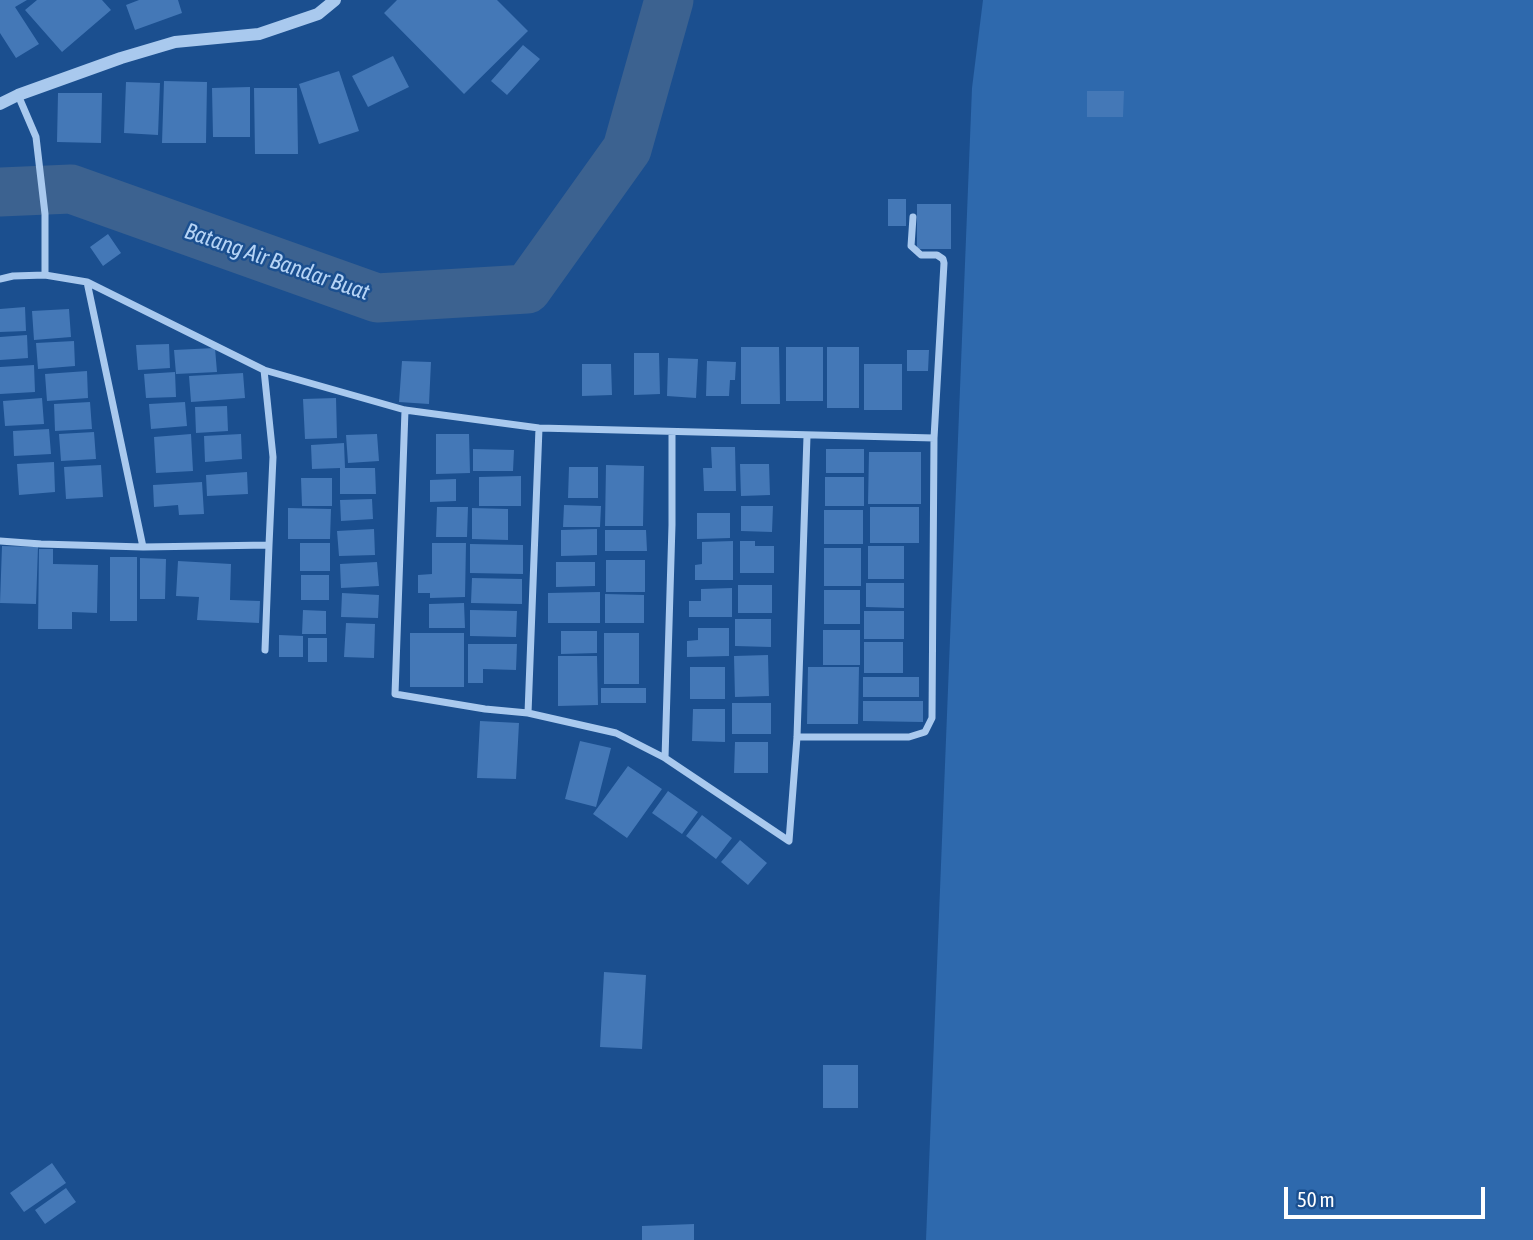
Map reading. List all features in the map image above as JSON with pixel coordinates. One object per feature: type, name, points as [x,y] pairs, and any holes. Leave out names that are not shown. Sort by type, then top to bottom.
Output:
[{"type":"street","points":[[0,104],[121,58],[175,43],[259,34],[318,13],[335,0]]},
{"type":"street","points":[[18,95],[36,137],[46,214],[45,275]]},
{"type":"street","points":[[797,737],[919,736],[930,726],[932,718],[934,438],[944,263],[937,255],[921,255],[911,246],[913,217]]},
{"type":"street","points":[[0,279],[45,275],[87,282],[264,370],[405,410],[539,428],[934,438]]},
{"type":"street","points":[[87,282],[143,547]]},
{"type":"street","points":[[264,370],[273,457],[265,650]]},
{"type":"street","points":[[405,410],[395,694],[485,709],[528,713],[617,733],[665,758],[789,841],[797,737],[807,436]]},
{"type":"street","points":[[528,713],[539,428]]},
{"type":"street","points":[[665,758],[672,432]]},
{"type":"street","points":[[0,541],[143,547],[269,545]]},
{"type":"shaded area","points":[[983,0],[1533,0],[1533,1240],[926,1240],[972,88]]},
{"type":"building","points":[[0,0],[27,0],[15,7],[39,44],[16,58],[0,33]]},
{"type":"building","points":[[37,0],[102,0],[111,10],[62,52],[25,10]]},
{"type":"building","points":[[139,0],[178,0],[182,13],[135,30],[126,5]]},
{"type":"building","points":[[397,0],[497,0],[528,31],[464,94],[384,13]]},
{"type":"building","points":[[523,45],[540,59],[507,95],[491,81]]},
{"type":"building","points":[[393,56],[409,87],[368,107],[352,76]]},
{"type":"building","points":[[339,71],[359,131],[319,144],[299,84]]},
{"type":"building","points":[[164,81],[207,82],[206,143],[162,143]]},
{"type":"building","points":[[126,82],[160,83],[158,135],[124,133]]},
{"type":"building","points":[[250,87],[250,137],[213,137],[212,88]]},
{"type":"building","points":[[254,88],[297,88],[298,154],[255,154]]},
{"type":"building","points":[[1087,91],[1124,91],[1123,117],[1087,117]]},
{"type":"building","points":[[58,93],[102,93],[101,143],[57,142]]},
{"type":"building","points":[[888,199],[906,199],[906,226],[888,226]]},
{"type":"building","points":[[917,204],[951,204],[951,249],[917,249]]},
{"type":"building","points":[[108,234],[121,253],[103,266],[90,247]]},
{"type":"building","points":[[25,307],[26,331],[0,332],[0,309]]},
{"type":"building","points":[[69,309],[71,337],[34,340],[32,311]]},
{"type":"building","points":[[27,335],[28,358],[0,360],[0,337]]},
{"type":"building","points":[[74,341],[75,366],[38,369],[36,343]]},
{"type":"building","points":[[169,344],[170,368],[138,370],[136,345]]},
{"type":"building","points":[[741,347],[779,347],[780,404],[741,404]]},
{"type":"building","points":[[786,347],[823,347],[823,401],[786,401]]},
{"type":"building","points":[[827,347],[859,347],[859,408],[827,408]]},
{"type":"building","points":[[215,348],[217,372],[176,374],[174,350]]},
{"type":"building","points":[[907,350],[929,350],[928,371],[907,371]]},
{"type":"building","points":[[634,353],[659,353],[660,394],[634,395]]},
{"type":"building","points":[[668,358],[698,359],[696,398],[667,396]]},
{"type":"building","points":[[402,361],[431,362],[429,404],[399,402]]},
{"type":"building","points":[[707,361],[736,362],[735,380],[730,380],[729,396],[706,396]]},
{"type":"building","points":[[582,364],[611,364],[612,395],[582,396]]},
{"type":"building","points":[[864,364],[902,364],[902,410],[864,410]]},
{"type":"building","points":[[34,365],[35,392],[0,394],[0,367]]},
{"type":"building","points":[[87,371],[88,398],[47,401],[45,374]]},
{"type":"building","points":[[175,372],[176,397],[146,398],[144,374]]},
{"type":"building","points":[[243,373],[245,398],[191,402],[189,376]]},
{"type":"building","points":[[42,398],[44,424],[5,426],[3,401]]},
{"type":"building","points":[[336,398],[337,438],[305,439],[303,399]]},
{"type":"building","points":[[90,402],[92,429],[55,431],[54,404]]},
{"type":"building","points":[[185,402],[187,426],[151,429],[149,404]]},
{"type":"building","points":[[227,406],[228,431],[196,433],[195,407]]},
{"type":"building","points":[[49,429],[51,454],[14,456],[13,431]]},
{"type":"building","points":[[94,432],[96,459],[61,461],[59,434]]},
{"type":"building","points":[[191,434],[193,471],[156,473],[154,437]]},
{"type":"building","points":[[241,434],[242,459],[205,462],[204,436]]},
{"type":"building","points":[[377,434],[379,461],[348,463],[346,435]]},
{"type":"building","points":[[436,434],[469,434],[470,473],[436,474]]},
{"type":"building","points":[[344,443],[345,468],[375,468],[376,494],[340,494],[340,468],[312,469],[311,445]]},
{"type":"building","points":[[711,447],[735,447],[736,491],[704,491],[703,468],[712,468]]},
{"type":"building","points":[[473,449],[514,450],[513,471],[473,471]]},
{"type":"building","points":[[826,449],[864,449],[864,473],[826,473]]},
{"type":"building","points":[[869,452],[921,452],[921,504],[868,504]]},
{"type":"building","points":[[54,462],[55,492],[19,495],[17,464]]},
{"type":"building","points":[[740,464],[769,464],[770,495],[741,496]]},
{"type":"building","points":[[101,465],[103,497],[66,499],[64,467]]},
{"type":"building","points":[[606,465],[644,466],[643,526],[605,526]]},
{"type":"building","points":[[569,467],[598,467],[598,498],[568,498]]},
{"type":"building","points":[[247,472],[248,494],[207,496],[206,475]]},
{"type":"building","points":[[521,476],[521,506],[479,506],[479,477]]},
{"type":"building","points":[[825,477],[864,477],[864,506],[825,506]]},
{"type":"building","points":[[301,478],[332,478],[332,506],[302,506]]},
{"type":"building","points":[[456,479],[456,501],[430,502],[430,480]]},
{"type":"building","points":[[202,482],[204,514],[179,515],[178,505],[154,507],[153,485]]},
{"type":"building","points":[[372,499],[373,519],[341,521],[340,500]]},
{"type":"building","points":[[564,505],[601,506],[600,527],[563,527]]},
{"type":"building","points":[[741,506],[773,506],[772,532],[741,531]]},
{"type":"building","points":[[437,507],[468,507],[467,537],[436,537]]},
{"type":"building","points":[[870,507],[919,507],[919,543],[870,543]]},
{"type":"building","points":[[288,508],[331,509],[330,539],[288,539]]},
{"type":"building","points":[[472,508],[508,509],[508,540],[472,539]]},
{"type":"building","points":[[824,510],[863,510],[863,544],[824,544]]},
{"type":"building","points":[[697,513],[730,513],[730,538],[697,539]]},
{"type":"building","points":[[374,529],[375,555],[339,556],[337,531]]},
{"type":"building","points":[[597,529],[597,555],[561,556],[561,530]]},
{"type":"building","points":[[605,530],[646,530],[647,551],[605,551]]},
{"type":"building","points":[[733,541],[733,580],[695,580],[695,565],[702,564],[702,542]]},
{"type":"building","points":[[740,541],[755,541],[755,546],[774,546],[774,573],[740,573]]},
{"type":"building","points":[[300,543],[330,543],[330,571],[300,571]]},
{"type":"building","points":[[432,543],[466,543],[465,597],[430,598],[430,593],[418,593],[418,575],[432,574]]},
{"type":"building","points":[[470,544],[523,545],[523,574],[470,573]]},
{"type":"building","points":[[2,546],[38,547],[36,604],[0,603]]},
{"type":"building","points":[[868,546],[904,546],[904,579],[868,579]]},
{"type":"building","points":[[824,548],[861,548],[861,586],[824,586]]},
{"type":"building","points":[[39,549],[53,549],[53,564],[98,565],[97,613],[72,612],[72,629],[38,629]]},
{"type":"building","points":[[110,557],[137,557],[137,621],[110,621]]},
{"type":"building","points":[[140,558],[166,559],[165,599],[140,599]]},
{"type":"building","points":[[606,560],[645,560],[645,592],[606,592]]},
{"type":"building","points":[[178,561],[231,564],[230,600],[260,601],[259,623],[197,620],[199,597],[176,596]]},
{"type":"building","points":[[377,562],[379,586],[341,588],[340,564]]},
{"type":"building","points":[[556,562],[595,562],[595,586],[556,587]]},
{"type":"building","points":[[301,575],[329,575],[329,600],[301,600]]},
{"type":"building","points":[[472,578],[522,579],[522,604],[471,603]]},
{"type":"building","points":[[866,583],[904,583],[904,608],[866,607]]},
{"type":"building","points":[[738,585],[772,585],[772,613],[738,613]]},
{"type":"building","points":[[732,588],[732,617],[689,617],[689,601],[701,601],[701,589]]},
{"type":"building","points":[[824,590],[860,590],[860,624],[824,624]]},
{"type":"building","points":[[600,592],[600,623],[548,623],[548,593]]},
{"type":"building","points":[[342,593],[379,595],[378,618],[341,617]]},
{"type":"building","points":[[605,594],[644,595],[644,623],[605,623]]},
{"type":"building","points":[[464,603],[465,628],[429,628],[429,604]]},
{"type":"building","points":[[303,610],[326,611],[326,634],[302,634]]},
{"type":"building","points":[[470,610],[517,611],[516,637],[470,636]]},
{"type":"building","points":[[864,611],[904,611],[904,639],[864,639]]},
{"type":"building","points":[[735,619],[771,619],[771,647],[735,646]]},
{"type":"building","points":[[346,623],[375,624],[374,658],[344,657]]},
{"type":"building","points":[[698,628],[729,628],[729,656],[687,657],[687,641],[698,640]]},
{"type":"building","points":[[823,630],[860,630],[860,665],[823,665]]},
{"type":"building","points":[[561,631],[597,631],[597,653],[561,654]]},
{"type":"building","points":[[410,633],[464,633],[464,687],[410,687]]},
{"type":"building","points":[[604,633],[639,633],[639,684],[604,684]]},
{"type":"building","points":[[279,635],[303,636],[303,657],[279,657]]},
{"type":"building","points":[[308,638],[327,638],[327,662],[308,662]]},
{"type":"building","points":[[864,642],[903,642],[903,673],[864,673]]},
{"type":"building","points":[[468,644],[517,644],[516,670],[483,669],[483,683],[468,683]]},
{"type":"building","points":[[768,655],[769,696],[735,697],[734,656]]},
{"type":"building","points":[[558,656],[597,656],[598,705],[558,706]]},
{"type":"building","points":[[690,667],[725,667],[725,699],[690,699]]},
{"type":"building","points":[[808,667],[859,667],[858,724],[807,724]]},
{"type":"building","points":[[863,677],[919,677],[919,697],[863,697]]},
{"type":"building","points":[[601,688],[646,688],[646,703],[601,703]]},
{"type":"building","points":[[863,701],[923,701],[923,722],[863,721]]},
{"type":"building","points":[[732,703],[771,703],[771,734],[732,734]]},
{"type":"building","points":[[693,709],[725,709],[725,742],[692,741]]},
{"type":"building","points":[[480,721],[519,723],[516,779],[477,778]]},
{"type":"building","points":[[580,741],[611,748],[596,807],[565,799]]},
{"type":"building","points":[[735,742],[768,742],[768,773],[734,773]]},
{"type":"building","points":[[628,766],[662,789],[627,838],[593,814]]},
{"type":"building","points":[[668,791],[698,812],[682,834],[652,813]]},
{"type":"building","points":[[702,815],[732,838],[716,859],[686,836]]},
{"type":"building","points":[[740,840],[767,863],[748,885],[721,862]]},
{"type":"building","points":[[604,972],[646,975],[642,1049],[600,1047]]},
{"type":"building","points":[[823,1065],[858,1065],[858,1108],[823,1108]]},
{"type":"building","points":[[52,1163],[66,1183],[24,1212],[10,1193]]},
{"type":"building","points":[[66,1188],[76,1202],[45,1224],[35,1210]]},
{"type":"building","points":[[694,1224],[694,1240],[642,1240],[642,1226]]},
{"type":"waterway","name":"Batang Air Bandar Buat","points":[[0,192],[71,189],[377,298],[527,289],[627,149],[669,0]]}]
